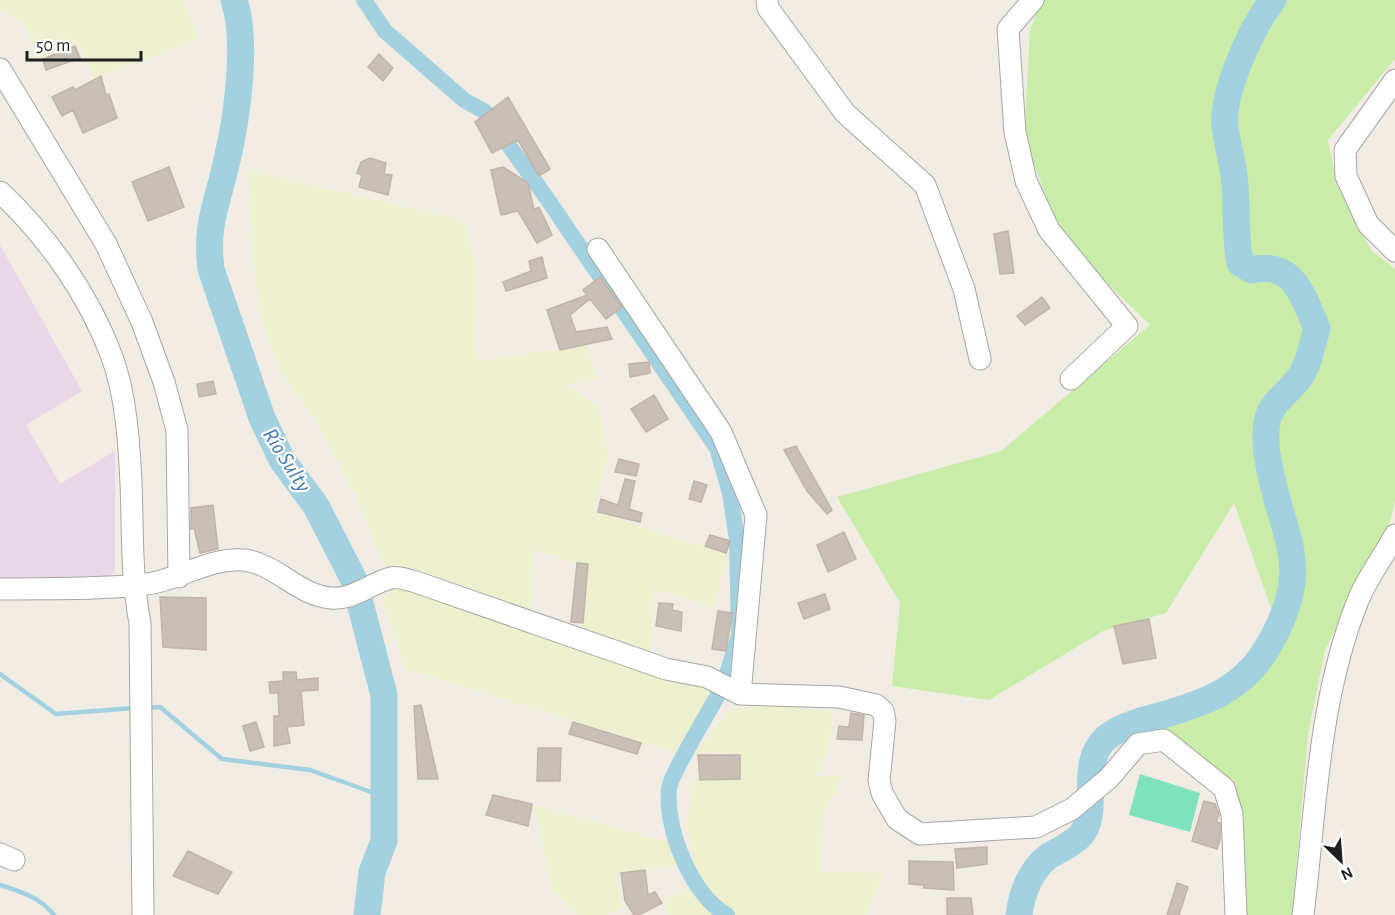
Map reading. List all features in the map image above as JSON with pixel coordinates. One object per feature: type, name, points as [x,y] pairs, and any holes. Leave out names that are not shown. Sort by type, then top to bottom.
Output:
[{"type":"street","points":[[767,0],[768,8],[845,112],[925,185],[964,289],[980,359]]},
{"type":"street","points":[[1033,0],[1008,28],[1015,132],[1026,181],[1049,230],[1127,326],[1071,379]]},
{"type":"street","points":[[0,69],[97,229],[142,322],[164,382],[177,430],[179,577]]},
{"type":"street","points":[[1395,80],[1345,150],[1346,176],[1368,224],[1395,251]]},
{"type":"street","points":[[0,192],[31,222],[89,306],[112,358],[126,420],[131,482],[133,585],[140,623],[143,915]]},
{"type":"street","points":[[598,249],[721,432],[756,515],[740,694]]},
{"type":"street","points":[[1303,915],[1320,749],[1342,645],[1357,602],[1395,535]]},
{"type":"street","points":[[0,589],[133,585],[179,577],[195,569],[242,560],[262,564],[314,596],[344,598],[392,578],[413,581],[666,669],[707,677],[740,694],[839,697],[876,705],[883,711],[885,722],[879,780],[882,793],[897,819],[920,834],[1036,827],[1072,809],[1109,778],[1138,744],[1164,740],[1224,788],[1229,800],[1236,915]]},
{"type":"shaded area","points":[[0,245],[82,391],[26,425],[60,484],[115,451],[115,570],[107,579],[0,585]]},
{"type":"green space","points":[[0,0],[183,0],[199,39],[95,78],[78,43],[41,58],[25,26],[0,9]]},
{"type":"green space","points":[[1042,0],[1395,0],[1395,59],[1328,140],[1337,185],[1371,250],[1395,269],[1395,500],[1391,519],[1325,650],[1308,734],[1292,915],[1240,915],[1240,850],[1234,780],[1128,728],[1182,711],[1218,692],[1232,679],[1245,661],[1272,611],[1234,503],[1166,613],[1103,631],[989,700],[892,686],[900,603],[837,497],[1001,451],[1150,325],[1062,239],[1024,138],[1030,29]]},
{"type":"green space","points":[[248,170],[464,220],[477,268],[475,350],[480,361],[588,345],[595,379],[566,385],[599,407],[608,454],[594,511],[729,555],[713,607],[654,589],[651,654],[580,631],[584,566],[534,550],[531,617],[384,565],[354,492],[317,423],[279,370],[261,317],[253,265]]},
{"type":"green space","points":[[390,589],[420,591],[713,690],[678,753],[406,669],[383,600]]},
{"type":"green space","points":[[752,707],[796,707],[833,712],[828,753],[815,776],[845,775],[824,812],[821,871],[883,873],[867,915],[669,915],[663,899],[697,886],[717,907],[695,870],[688,829],[690,781],[740,778],[739,754],[696,752],[729,710]]},
{"type":"green space","points":[[1140,774],[1200,793],[1190,832],[1129,815]]},
{"type":"green space","points":[[534,805],[677,844],[685,863],[617,875],[622,908],[606,915],[578,915],[552,890]]},
{"type":"building","points":[[75,46],[80,58],[46,70],[43,59]]},
{"type":"building","points":[[379,54],[393,68],[383,81],[368,67]]},
{"type":"building","points":[[101,76],[106,95],[109,94],[117,118],[83,133],[73,110],[62,116],[52,97],[73,87],[75,90]]},
{"type":"building","points":[[508,97],[550,169],[539,176],[518,140],[492,153],[475,122]]},
{"type":"building","points":[[370,158],[386,163],[384,174],[392,175],[388,195],[359,187],[362,175],[357,173],[361,162]]},
{"type":"building","points":[[169,167],[184,207],[148,221],[132,182]]},
{"type":"building","points":[[503,167],[528,183],[534,210],[539,207],[552,235],[537,243],[518,211],[501,215],[491,170]]},
{"type":"building","points":[[1008,231],[1014,273],[1000,274],[994,234]]},
{"type":"building","points":[[542,257],[547,278],[506,291],[503,282],[531,271],[529,261]]},
{"type":"building","points":[[600,277],[622,307],[606,319],[590,299],[570,315],[576,332],[607,327],[612,339],[560,350],[547,310],[587,295],[583,290]]},
{"type":"building","points":[[1042,297],[1050,308],[1025,325],[1017,316]]},
{"type":"building","points":[[649,362],[650,373],[630,377],[629,364]]},
{"type":"building","points":[[213,381],[216,394],[199,397],[197,384]]},
{"type":"building","points":[[654,395],[668,419],[646,432],[631,409]]},
{"type":"building","points":[[796,446],[832,510],[827,514],[807,491],[784,450]]},
{"type":"building","points":[[619,459],[639,464],[636,476],[615,472]]},
{"type":"building","points":[[625,479],[635,481],[629,509],[642,513],[640,522],[598,512],[601,499],[618,505]]},
{"type":"building","points":[[694,481],[707,485],[701,502],[689,499]]},
{"type":"building","points":[[213,505],[218,549],[200,553],[194,528],[191,529],[191,508]]},
{"type":"building","points":[[844,532],[856,559],[828,572],[817,545]]},
{"type":"building","points":[[710,535],[730,541],[726,553],[705,546]]},
{"type":"building","points":[[577,563],[588,564],[583,623],[571,622]]},
{"type":"building","points":[[825,594],[830,609],[804,619],[798,603]]},
{"type":"building","points":[[160,597],[206,598],[206,650],[163,647]]},
{"type":"building","points":[[659,603],[673,604],[672,610],[682,612],[681,631],[656,626]]},
{"type":"building","points":[[718,611],[732,613],[726,651],[712,649]]},
{"type":"building","points":[[1149,619],[1156,658],[1123,664],[1114,626]]},
{"type":"building","points":[[283,672],[296,672],[297,680],[318,678],[318,690],[301,691],[304,725],[287,727],[290,743],[274,746],[274,716],[279,716],[278,693],[270,693],[269,682],[283,681]]},
{"type":"building","points":[[421,705],[438,779],[418,779],[414,706]]},
{"type":"building","points":[[851,713],[864,715],[862,740],[837,739],[839,726],[849,727]]},
{"type":"building","points":[[256,722],[264,747],[250,751],[243,726]]},
{"type":"building","points":[[573,722],[641,743],[637,754],[569,734]]},
{"type":"building","points":[[538,748],[561,748],[560,781],[537,781]]},
{"type":"building","points":[[698,755],[740,755],[740,779],[700,780]]},
{"type":"building","points":[[493,795],[532,804],[528,826],[486,815]]},
{"type":"building","points":[[1204,801],[1215,804],[1219,814],[1216,822],[1220,823],[1220,839],[1217,849],[1192,841]]},
{"type":"building","points":[[987,847],[987,864],[957,868],[955,849]]},
{"type":"building","points":[[188,851],[232,872],[218,894],[173,876]]},
{"type":"building","points":[[909,861],[953,862],[954,890],[924,888],[924,885],[909,884]]},
{"type":"building","points":[[645,870],[648,895],[655,892],[662,903],[639,915],[634,915],[625,901],[621,873]]},
{"type":"building","points":[[1177,883],[1188,887],[1179,915],[1167,915]]},
{"type":"building","points":[[947,898],[971,898],[973,915],[947,915]]},
{"type":"waterway","name":"Río Sulty","points":[[234,0],[240,36],[240,80],[231,143],[211,226],[211,269],[262,418],[282,460],[316,506],[354,580],[384,695],[384,841],[372,872],[367,915]]},
{"type":"waterway","points":[[364,0],[385,31],[464,100],[484,111],[546,197],[717,448],[730,493],[737,540],[739,635],[726,677]]},
{"type":"waterway","points":[[1019,915],[1025,890],[1037,868],[1049,856],[1080,836],[1086,826],[1089,815],[1093,761],[1097,749],[1106,738],[1130,725],[1207,700],[1235,684],[1260,659],[1270,643],[1283,616],[1290,593],[1293,572],[1291,553],[1269,465],[1266,427],[1271,410],[1297,382],[1303,372],[1317,329],[1302,294],[1288,276],[1266,268],[1252,270],[1240,263],[1236,195],[1225,126],[1225,112],[1233,79],[1247,43],[1273,0]]},
{"type":"waterway","points":[[0,674],[56,714],[134,708]]},
{"type":"waterway","points":[[723,686],[671,781],[669,805],[671,823],[683,859],[702,892],[727,915]]},
{"type":"waterway","points":[[146,708],[160,707],[222,759],[310,770],[385,797]]},
{"type":"waterway","points":[[0,885],[36,899],[54,915]]}]
